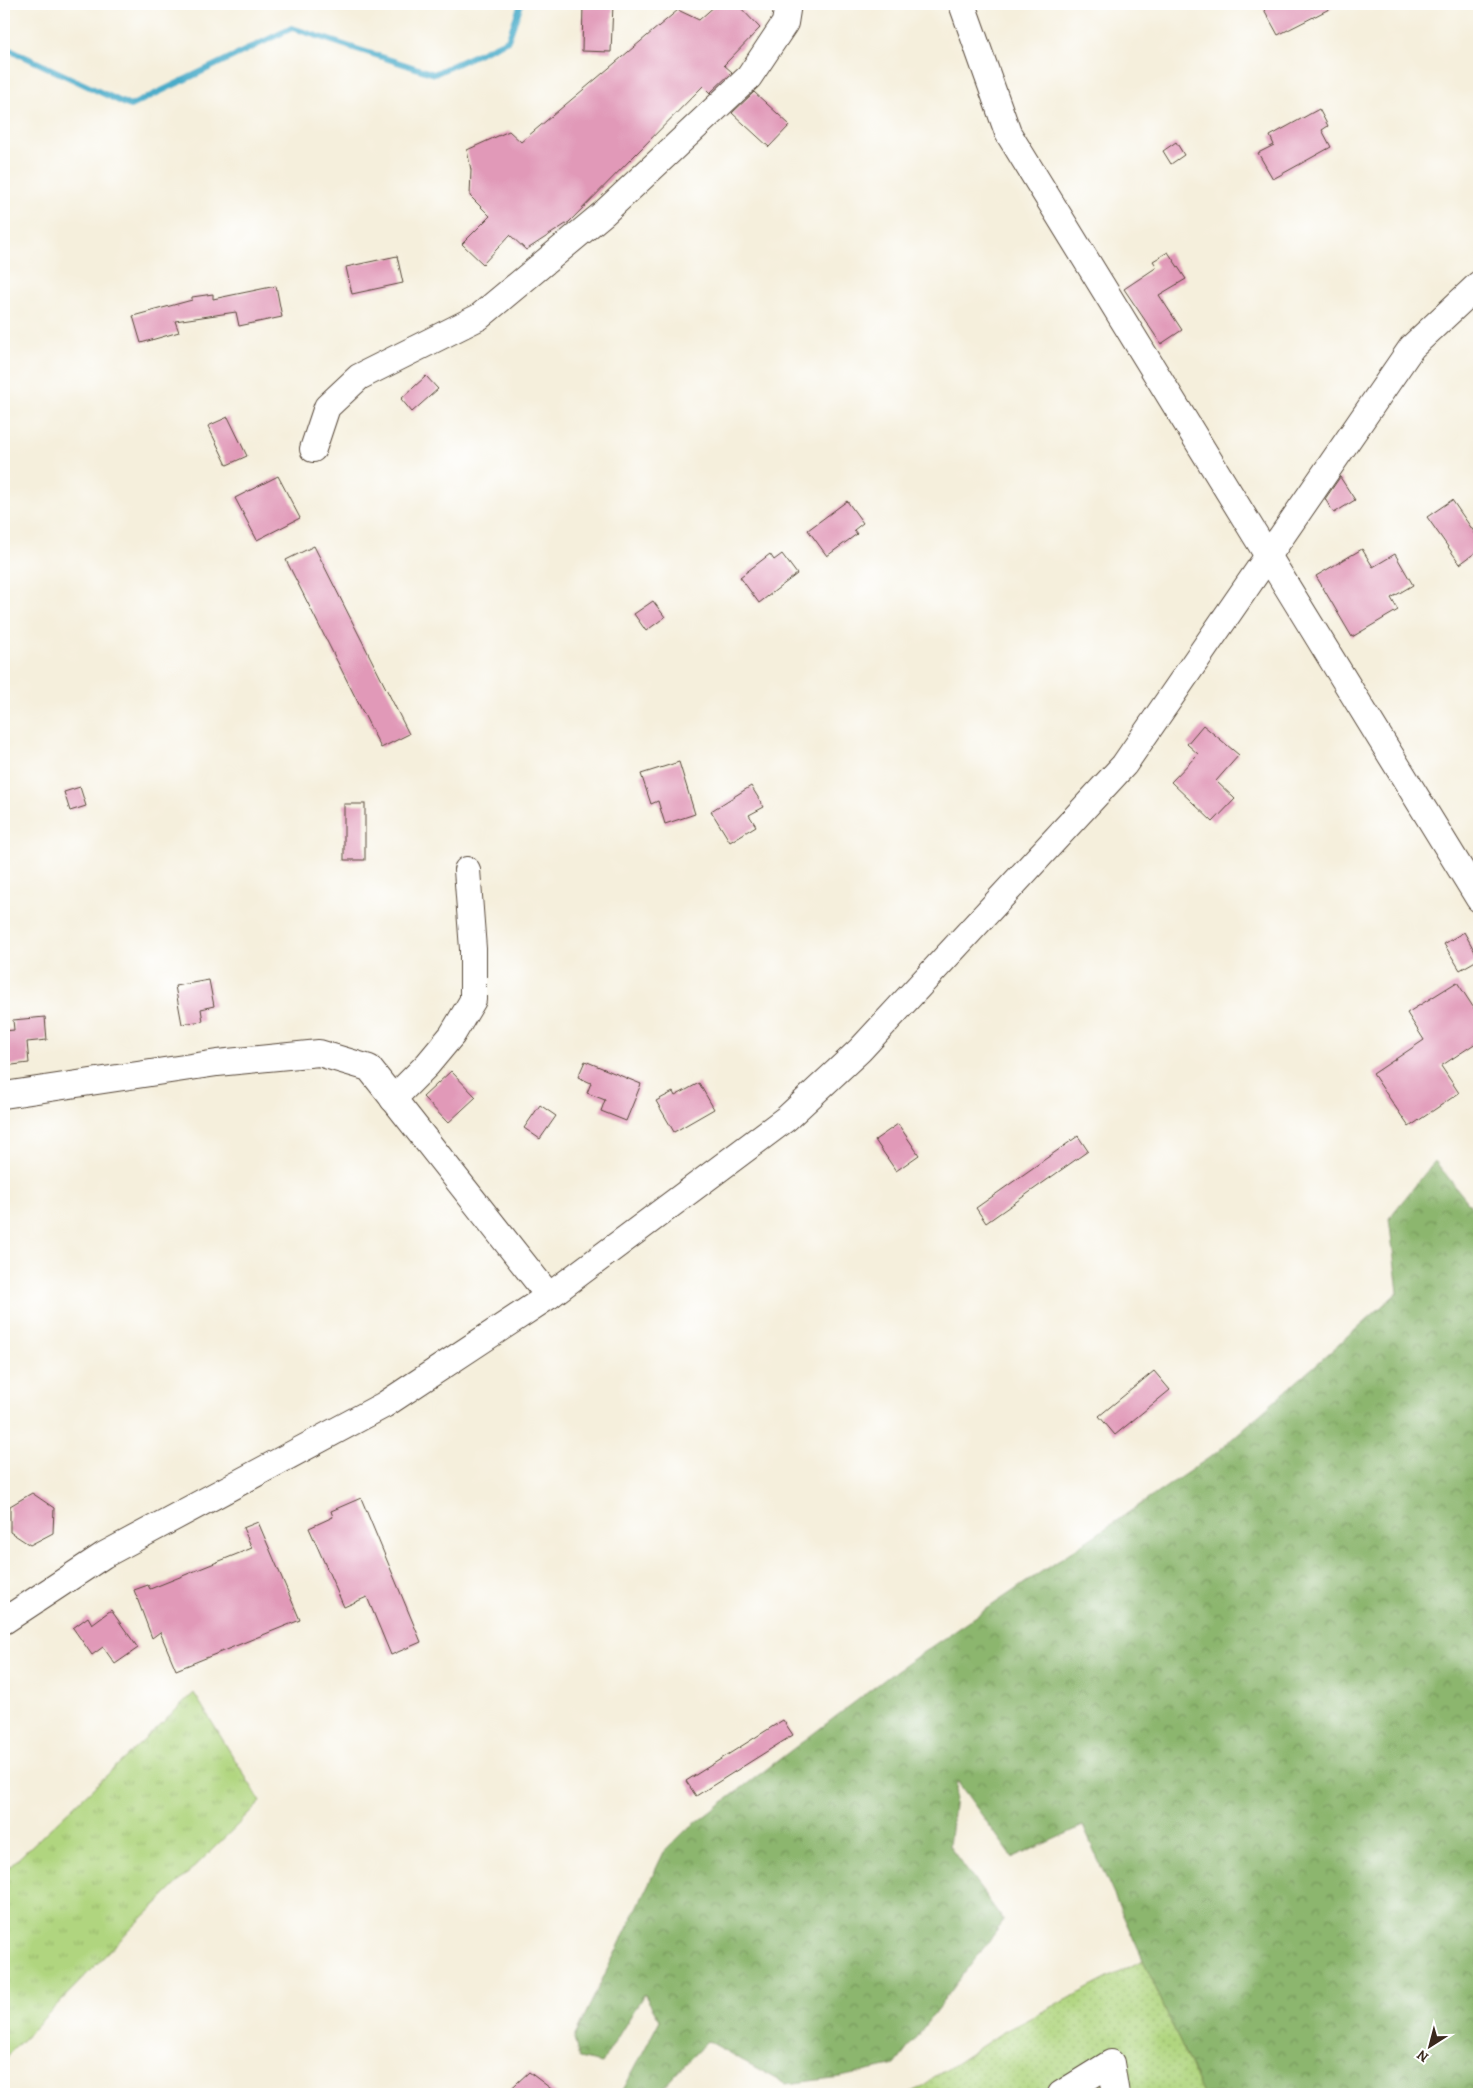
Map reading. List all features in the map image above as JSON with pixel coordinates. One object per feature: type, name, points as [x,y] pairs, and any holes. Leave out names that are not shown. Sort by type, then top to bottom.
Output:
[{"type":"street","points":[[313,450],[327,407],[359,377],[479,317],[604,213],[749,77],[785,23],[788,4]]},
{"type":"street","points":[[962,4],[1008,133],[1479,899]]},
{"type":"street","points":[[4,1621],[104,1554],[384,1405],[549,1296],[787,1118],[860,1050],[1124,765],[1412,347],[1479,284]]},
{"type":"street","points":[[393,1099],[446,1043],[474,1000],[467,870]]},
{"type":"street","points":[[4,1095],[217,1063],[319,1053],[369,1068],[549,1296]]},
{"type":"street","points":[[1061,2094],[1111,2063],[1116,2094]]},
{"type":"green space","points":[[1435,1161],[1479,1216],[1479,2094],[1203,2094],[1083,1826],[1013,1858],[957,1781],[949,1846],[1004,1921],[895,2065],[841,2077],[786,2084],[707,2041],[657,2094],[621,2094],[660,2020],[644,1994],[602,2063],[579,2058],[574,2038],[664,1852],[685,1831],[897,1670],[1216,1453],[1398,1292],[1389,1218]]},
{"type":"green space","points":[[194,1693],[261,1802],[131,1929],[9,2054],[4,2062],[4,1872]]},
{"type":"green space","points":[[1143,1960],[1203,2094],[910,2094],[1003,2032]]},
{"type":"building","points":[[583,4],[613,4],[611,52],[582,51]]},
{"type":"building","points":[[717,4],[737,4],[760,28],[724,65],[732,72],[710,93],[703,86],[569,222],[526,250],[510,235],[483,264],[462,244],[490,216],[470,196],[471,170],[467,150],[509,131],[521,142],[678,10],[699,20]]},
{"type":"building","points":[[1261,4],[1339,4],[1278,35]]},
{"type":"building","points":[[754,92],[790,125],[769,147],[732,113]]},
{"type":"building","points":[[1319,109],[1328,126],[1322,130],[1331,147],[1273,179],[1258,153],[1274,145],[1270,136]]},
{"type":"building","points":[[1176,142],[1184,155],[1171,164],[1163,151]]},
{"type":"building","points":[[1168,252],[1186,279],[1159,295],[1182,330],[1161,344],[1124,289],[1157,267],[1153,261]]},
{"type":"building","points":[[397,256],[403,283],[352,294],[346,267]]},
{"type":"building","points":[[276,286],[282,317],[239,326],[236,312],[175,321],[179,332],[141,343],[133,316],[192,300],[192,297],[213,294],[213,299]]},
{"type":"building","points":[[426,376],[438,389],[412,412],[401,399]]},
{"type":"building","points":[[228,417],[247,456],[227,465],[208,426]]},
{"type":"building","points":[[278,476],[300,518],[257,540],[235,498]]},
{"type":"building","points":[[1340,477],[1355,500],[1334,513],[1325,499]]},
{"type":"building","points":[[1452,500],[1479,539],[1479,550],[1460,564],[1427,517]]},
{"type":"building","points":[[847,501],[863,523],[854,530],[857,534],[827,556],[808,530]]},
{"type":"building","points":[[314,546],[409,734],[381,748],[286,560]]},
{"type":"building","points":[[1362,549],[1373,567],[1395,554],[1413,585],[1391,598],[1398,610],[1352,637],[1316,576]]},
{"type":"building","points":[[770,554],[774,560],[782,554],[797,574],[759,603],[740,577]]},
{"type":"building","points":[[653,601],[665,617],[646,631],[634,614]]},
{"type":"building","points":[[1203,725],[1239,755],[1216,781],[1235,799],[1213,822],[1171,782],[1198,754],[1187,744]]},
{"type":"building","points":[[679,762],[695,814],[665,824],[658,801],[651,804],[641,774]]},
{"type":"building","points":[[751,786],[764,807],[749,815],[756,826],[730,842],[711,811]]},
{"type":"building","points":[[80,787],[86,806],[70,811],[64,792]]},
{"type":"building","points":[[344,804],[365,804],[365,860],[344,860]]},
{"type":"building","points":[[1464,932],[1479,959],[1460,970],[1444,944]]},
{"type":"building","points":[[209,980],[214,1006],[201,1009],[203,1021],[182,1024],[175,986]]},
{"type":"building","points":[[1457,982],[1479,1016],[1479,1041],[1441,1066],[1459,1093],[1409,1127],[1373,1074],[1424,1040],[1407,1013]]},
{"type":"building","points":[[45,1017],[47,1040],[27,1042],[29,1063],[4,1066],[4,1031],[14,1030],[13,1020]]},
{"type":"building","points":[[585,1061],[641,1084],[626,1121],[601,1111],[605,1100],[587,1093],[591,1083],[578,1077]]},
{"type":"building","points":[[451,1071],[476,1097],[448,1123],[423,1097]]},
{"type":"building","points":[[699,1083],[714,1109],[674,1132],[656,1101],[673,1092],[675,1096]]},
{"type":"building","points":[[540,1105],[556,1116],[540,1139],[524,1128]]},
{"type":"building","points":[[898,1124],[919,1155],[896,1171],[875,1140]]},
{"type":"building","points":[[1078,1136],[1088,1151],[986,1223],[976,1208]]},
{"type":"building","points":[[1154,1371],[1170,1390],[1115,1435],[1099,1416]]},
{"type":"building","points":[[32,1493],[54,1508],[53,1533],[30,1545],[10,1532],[10,1506]]},
{"type":"building","points":[[361,1498],[421,1642],[391,1655],[367,1597],[344,1607],[309,1528],[333,1517],[331,1511]]},
{"type":"building","points":[[258,1522],[300,1620],[176,1670],[160,1632],[152,1638],[134,1590],[148,1585],[150,1589],[252,1548],[243,1528]]},
{"type":"building","points":[[111,1610],[138,1648],[115,1664],[103,1647],[92,1655],[73,1628],[88,1617],[92,1624]]},
{"type":"building","points":[[783,1720],[793,1735],[696,1796],[686,1781]]},
{"type":"building","points":[[529,2072],[558,2094],[505,2094]]},
{"type":"waterway","points":[[4,47],[130,106],[292,28],[434,74],[508,40],[521,4]]}]
